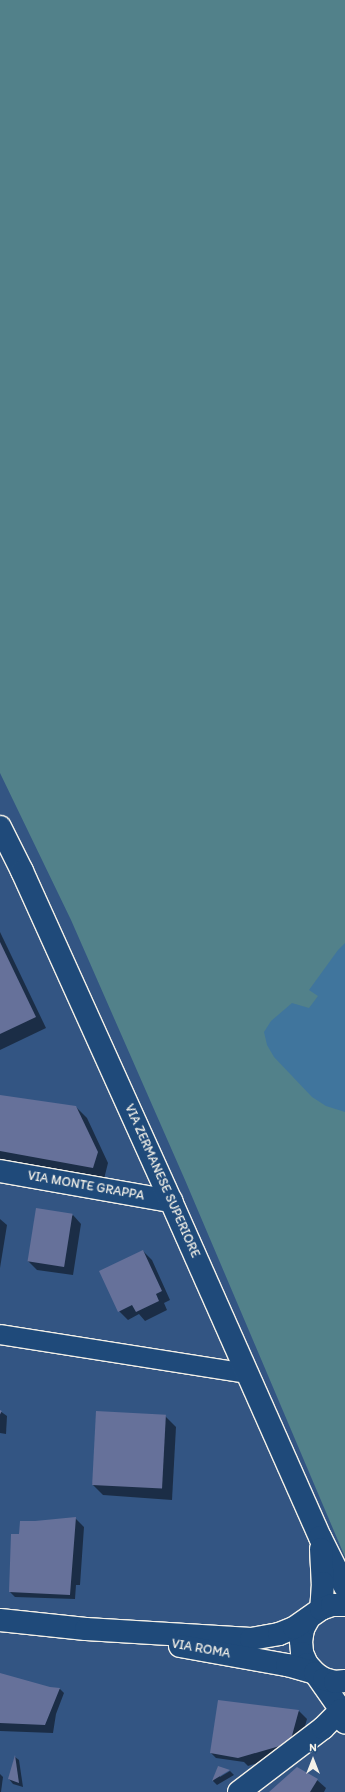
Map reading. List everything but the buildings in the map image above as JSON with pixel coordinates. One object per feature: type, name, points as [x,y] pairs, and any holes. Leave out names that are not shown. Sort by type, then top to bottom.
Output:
[{"type":"street","name":"VIA ZERMANESE SUPERIORE","points":[[0,827],[22,871],[171,1201],[320,1537],[345,1587]]},
{"type":"street","name":"VIA MONTE GRAPPA","points":[[0,1171],[171,1201]]},
{"type":"street","points":[[0,1334],[246,1373]]},
{"type":"street","name":"VIA ZERMANESE SUPERIORE","points":[[315,1614],[323,1583],[320,1537]]},
{"type":"street","name":"VIA ROMA","points":[[0,1620],[86,1629],[251,1639],[279,1634],[332,1605],[345,1605]]},
{"type":"street","name":"VIA ROMA","points":[[315,1614],[302,1635],[302,1653],[307,1664],[315,1673],[324,1679],[335,1682],[345,1681]]},
{"type":"street","name":"VIA ROMA","points":[[86,1629],[257,1659],[315,1673]]},
{"type":"street","points":[[239,1792],[323,1728],[343,1716],[315,1673]]},
{"type":"green space","points":[[0,0],[345,0],[345,1557],[185,1180],[71,920],[0,773]]},
{"type":"water","points":[[345,943],[345,1112],[326,1106],[312,1097],[274,1057],[267,1045],[264,1032],[271,1021],[292,1003],[309,1008],[318,996],[309,990],[338,950]]}]
